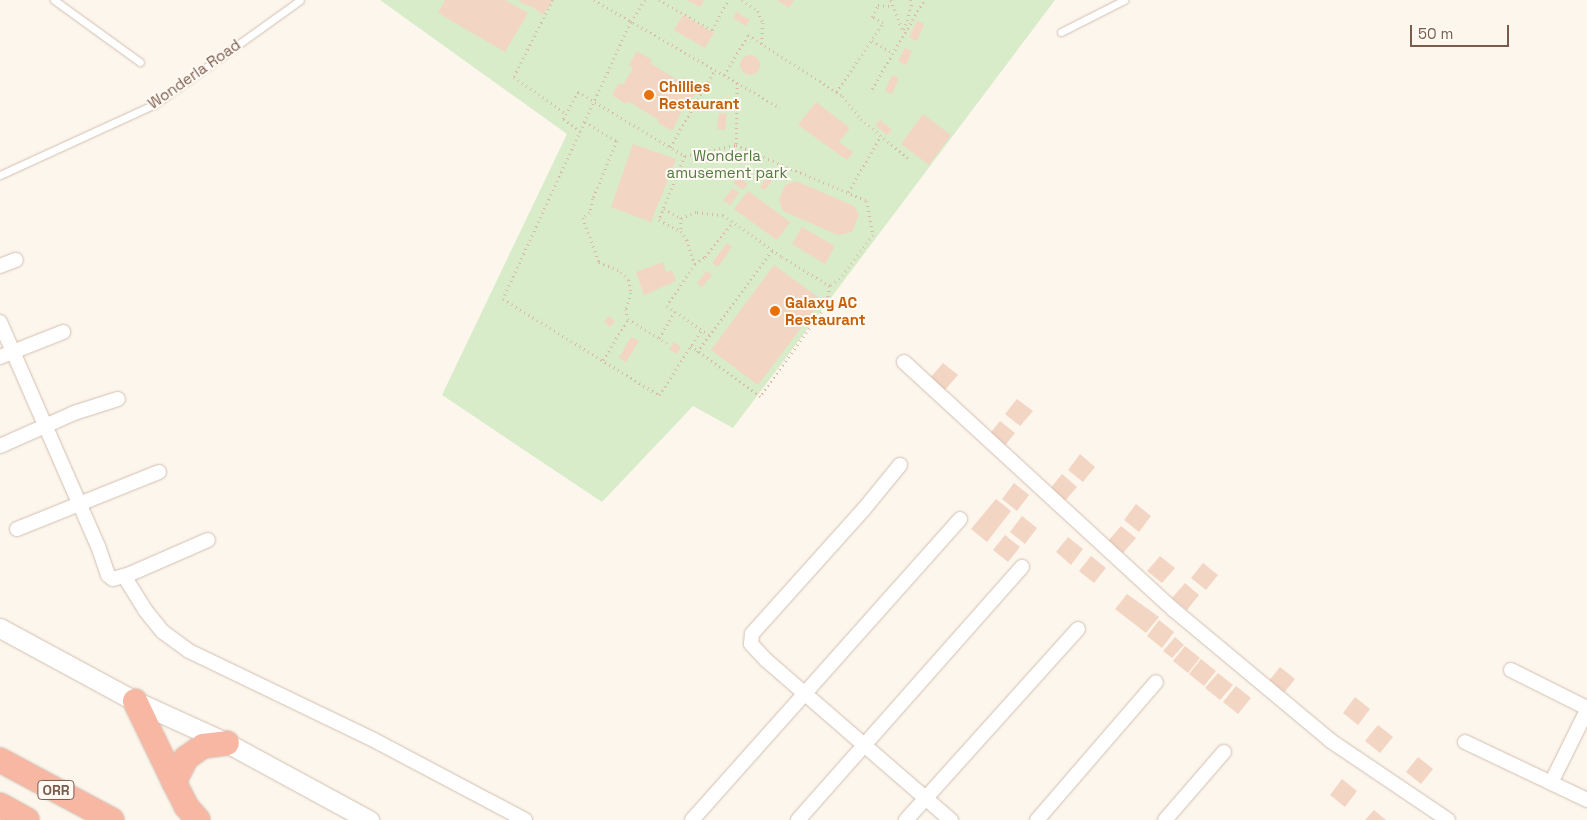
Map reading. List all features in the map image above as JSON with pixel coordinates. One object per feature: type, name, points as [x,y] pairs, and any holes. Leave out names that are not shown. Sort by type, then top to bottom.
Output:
[{"type":"highway","points":[[135,701],[186,806],[198,820]]},
{"type":"highway","points":[[174,782],[186,758],[203,746],[227,743]]},
{"type":"highway","name":"ORR","points":[[0,760],[112,820]]},
{"type":"highway","name":"ORR","points":[[0,805],[27,820]]},
{"type":"main road","points":[[0,628],[135,701],[227,743],[369,820]]},
{"type":"street","points":[[0,266],[16,260]]},
{"type":"street","points":[[0,322],[98,546],[108,576],[113,579],[124,576],[208,540]]},
{"type":"street","points":[[0,357],[63,332]]},
{"type":"street","points":[[904,362],[1174,610],[1331,742],[1448,820]]},
{"type":"street","points":[[0,446],[74,413],[118,399]]},
{"type":"street","points":[[900,466],[752,634],[752,644],[766,660],[951,820]]},
{"type":"street","points":[[17,529],[159,472]]},
{"type":"street","points":[[692,820],[960,520]]},
{"type":"street","points":[[798,820],[1022,567]]},
{"type":"street","points":[[124,576],[145,610],[163,632],[188,651],[374,740],[526,820]]},
{"type":"street","points":[[906,820],[1078,629]]},
{"type":"street","points":[[1511,670],[1587,709],[1550,783]]},
{"type":"street","points":[[1037,820],[1156,682]]},
{"type":"street","points":[[1465,742],[1587,800]]},
{"type":"street","points":[[1165,820],[1224,752]]},
{"type":"lane","points":[[54,0],[140,62]]},
{"type":"lane","name":"Wonderla Road","points":[[0,175],[155,104],[298,0]]},
{"type":"lane","points":[[1061,32],[1124,0]]},
{"type":"path","points":[[553,0],[514,77],[566,114]]},
{"type":"path","points":[[594,0],[780,108]]},
{"type":"path","points":[[644,0],[631,22],[503,299],[659,395],[702,329]]},
{"type":"path","points":[[659,0],[712,30],[728,0]]},
{"type":"path","points":[[742,0],[758,11],[763,22],[762,44]]},
{"type":"path","points":[[891,0],[903,32]]},
{"type":"path","points":[[903,32],[910,0]]},
{"type":"path","points":[[872,89],[903,32],[924,0]]},
{"type":"path","points":[[836,92],[883,23],[872,17],[878,5],[892,6]]},
{"type":"path","points":[[724,75],[748,35],[843,96],[861,119],[908,158]]},
{"type":"path","points":[[872,41],[892,53]]},
{"type":"path","points":[[670,147],[715,70]]},
{"type":"path","points":[[736,145],[737,83]]},
{"type":"path","points":[[580,132],[563,120],[578,92],[685,156],[736,145],[867,201],[874,235],[840,279],[830,286],[827,304],[760,397],[690,346]]},
{"type":"path","points":[[585,122],[616,140],[593,199],[590,213],[583,218],[599,262],[621,272],[629,280],[631,293],[626,308],[628,319],[603,360]]},
{"type":"path","points":[[848,192],[881,136]]},
{"type":"path","points":[[685,156],[659,220],[681,231],[687,240],[695,264]]},
{"type":"path","points":[[664,210],[681,218],[697,212],[723,215],[772,250],[830,286]]},
{"type":"path","points":[[681,218],[681,231]]},
{"type":"path","points":[[710,334],[667,306],[695,264],[705,257],[733,222]]},
{"type":"path","points":[[697,352],[772,250]]},
{"type":"path","points":[[659,338],[675,312]]},
{"type":"path","points":[[628,319],[667,343]]},
{"type":"green space","name":"Wonderla amusement park","points":[[380,0],[1055,0],[733,428],[693,406],[602,502],[442,395],[567,134]]},
{"type":"building","points":[[445,0],[505,0],[528,13],[505,52],[438,13]]},
{"type":"building","points":[[519,0],[553,0],[543,15]]},
{"type":"building","points":[[687,0],[704,0],[700,7]]},
{"type":"building","points":[[777,0],[794,0],[789,8]]},
{"type":"building","points":[[736,12],[750,20],[746,26],[733,18]]},
{"type":"building","points":[[683,15],[714,33],[705,48],[674,30]]},
{"type":"building","points":[[917,21],[924,24],[917,41],[909,37]]},
{"type":"building","points":[[905,48],[912,51],[906,65],[898,61]]},
{"type":"building","points":[[637,51],[652,60],[650,63],[681,82],[683,77],[699,87],[691,100],[688,98],[672,131],[657,122],[659,120],[628,101],[626,104],[612,95],[619,83],[623,85],[633,68],[629,65]]},
{"type":"building","points":[[750,55],[757,58],[760,65],[757,72],[750,75],[743,72],[740,65],[743,58]]},
{"type":"building","points":[[892,75],[899,78],[892,94],[885,91]]},
{"type":"building","points":[[816,102],[850,128],[839,142],[853,152],[847,160],[798,125]]},
{"type":"building","points":[[719,113],[727,114],[725,130],[717,129]]},
{"type":"building","points":[[923,114],[951,135],[929,165],[901,144]]},
{"type":"building","points":[[880,120],[892,130],[887,135],[875,125]]},
{"type":"building","points":[[633,144],[676,159],[651,222],[611,207]]},
{"type":"building","points":[[769,174],[774,178],[765,190],[760,187]]},
{"type":"building","points":[[737,176],[748,184],[743,190],[733,183]]},
{"type":"building","points":[[796,181],[854,206],[859,214],[852,232],[838,235],[783,211],[779,200],[785,185]]},
{"type":"building","points":[[733,188],[739,193],[730,205],[723,200]]},
{"type":"building","points":[[748,191],[790,222],[777,240],[734,209]]},
{"type":"building","points":[[802,227],[835,246],[825,264],[792,244]]},
{"type":"building","points":[[727,243],[732,247],[718,267],[712,263]]},
{"type":"building","points":[[663,262],[666,272],[672,270],[676,281],[644,295],[636,272]]},
{"type":"building","points":[[774,265],[822,300],[758,385],[711,350]]},
{"type":"building","points":[[707,271],[712,275],[702,287],[697,283]]},
{"type":"building","points":[[609,316],[615,321],[610,327],[604,322]]},
{"type":"building","points":[[631,337],[639,341],[626,362],[619,358]]},
{"type":"building","points":[[674,342],[681,347],[676,354],[669,349]]},
{"type":"building","points":[[943,363],[958,375],[945,390],[930,378]]},
{"type":"building","points":[[1017,399],[1033,411],[1020,426],[1005,414]]},
{"type":"building","points":[[1000,421],[1015,433],[1003,448],[988,436]]},
{"type":"building","points":[[1080,454],[1095,467],[1083,482],[1068,470]]},
{"type":"building","points":[[1062,474],[1077,487],[1064,502],[1049,490]]},
{"type":"building","points":[[1014,483],[1029,495],[1017,511],[1002,499]]},
{"type":"building","points":[[996,499],[1011,511],[987,542],[971,529]]},
{"type":"building","points":[[1136,504],[1151,516],[1139,532],[1124,520]]},
{"type":"building","points":[[1022,516],[1037,528],[1025,544],[1010,532]]},
{"type":"building","points":[[1121,526],[1136,538],[1123,553],[1108,541]]},
{"type":"building","points":[[1005,535],[1020,547],[1008,562],[993,550]]},
{"type":"building","points":[[1068,537],[1083,549],[1071,565],[1056,552]]},
{"type":"building","points":[[1091,556],[1106,568],[1094,583],[1079,571]]},
{"type":"building","points":[[1160,556],[1175,568],[1162,583],[1147,571]]},
{"type":"building","points":[[1203,563],[1218,575],[1206,590],[1191,578]]},
{"type":"building","points":[[1185,583],[1199,595],[1187,610],[1172,598]]},
{"type":"building","points":[[1127,594],[1159,617],[1146,633],[1115,609]]},
{"type":"building","points":[[1159,620],[1174,632],[1162,648],[1147,636]]},
{"type":"building","points":[[1175,637],[1184,645],[1172,658],[1163,651]]},
{"type":"building","points":[[1185,646],[1200,658],[1188,673],[1173,661]]},
{"type":"building","points":[[1201,659],[1216,671],[1204,686],[1189,674]]},
{"type":"building","points":[[1280,667],[1295,679],[1283,694],[1268,682]]},
{"type":"building","points":[[1218,673],[1233,685],[1220,700],[1205,688]]},
{"type":"building","points":[[1236,686],[1251,698],[1238,714],[1223,702]]},
{"type":"building","points":[[1355,697],[1370,709],[1358,725],[1343,713]]},
{"type":"building","points":[[1378,725],[1393,737],[1380,753],[1365,741]]},
{"type":"building","points":[[1418,757],[1433,769],[1421,784],[1406,772]]},
{"type":"building","points":[[1342,779],[1357,791],[1345,807],[1330,795]]},
{"type":"building","points":[[1374,810],[1386,820],[1365,820]]},
{"type":"place","name":"Chillies Restaurant","points":[[649,95]]},
{"type":"place","name":"Galaxy AC Restaurant","points":[[775,311]]}]
